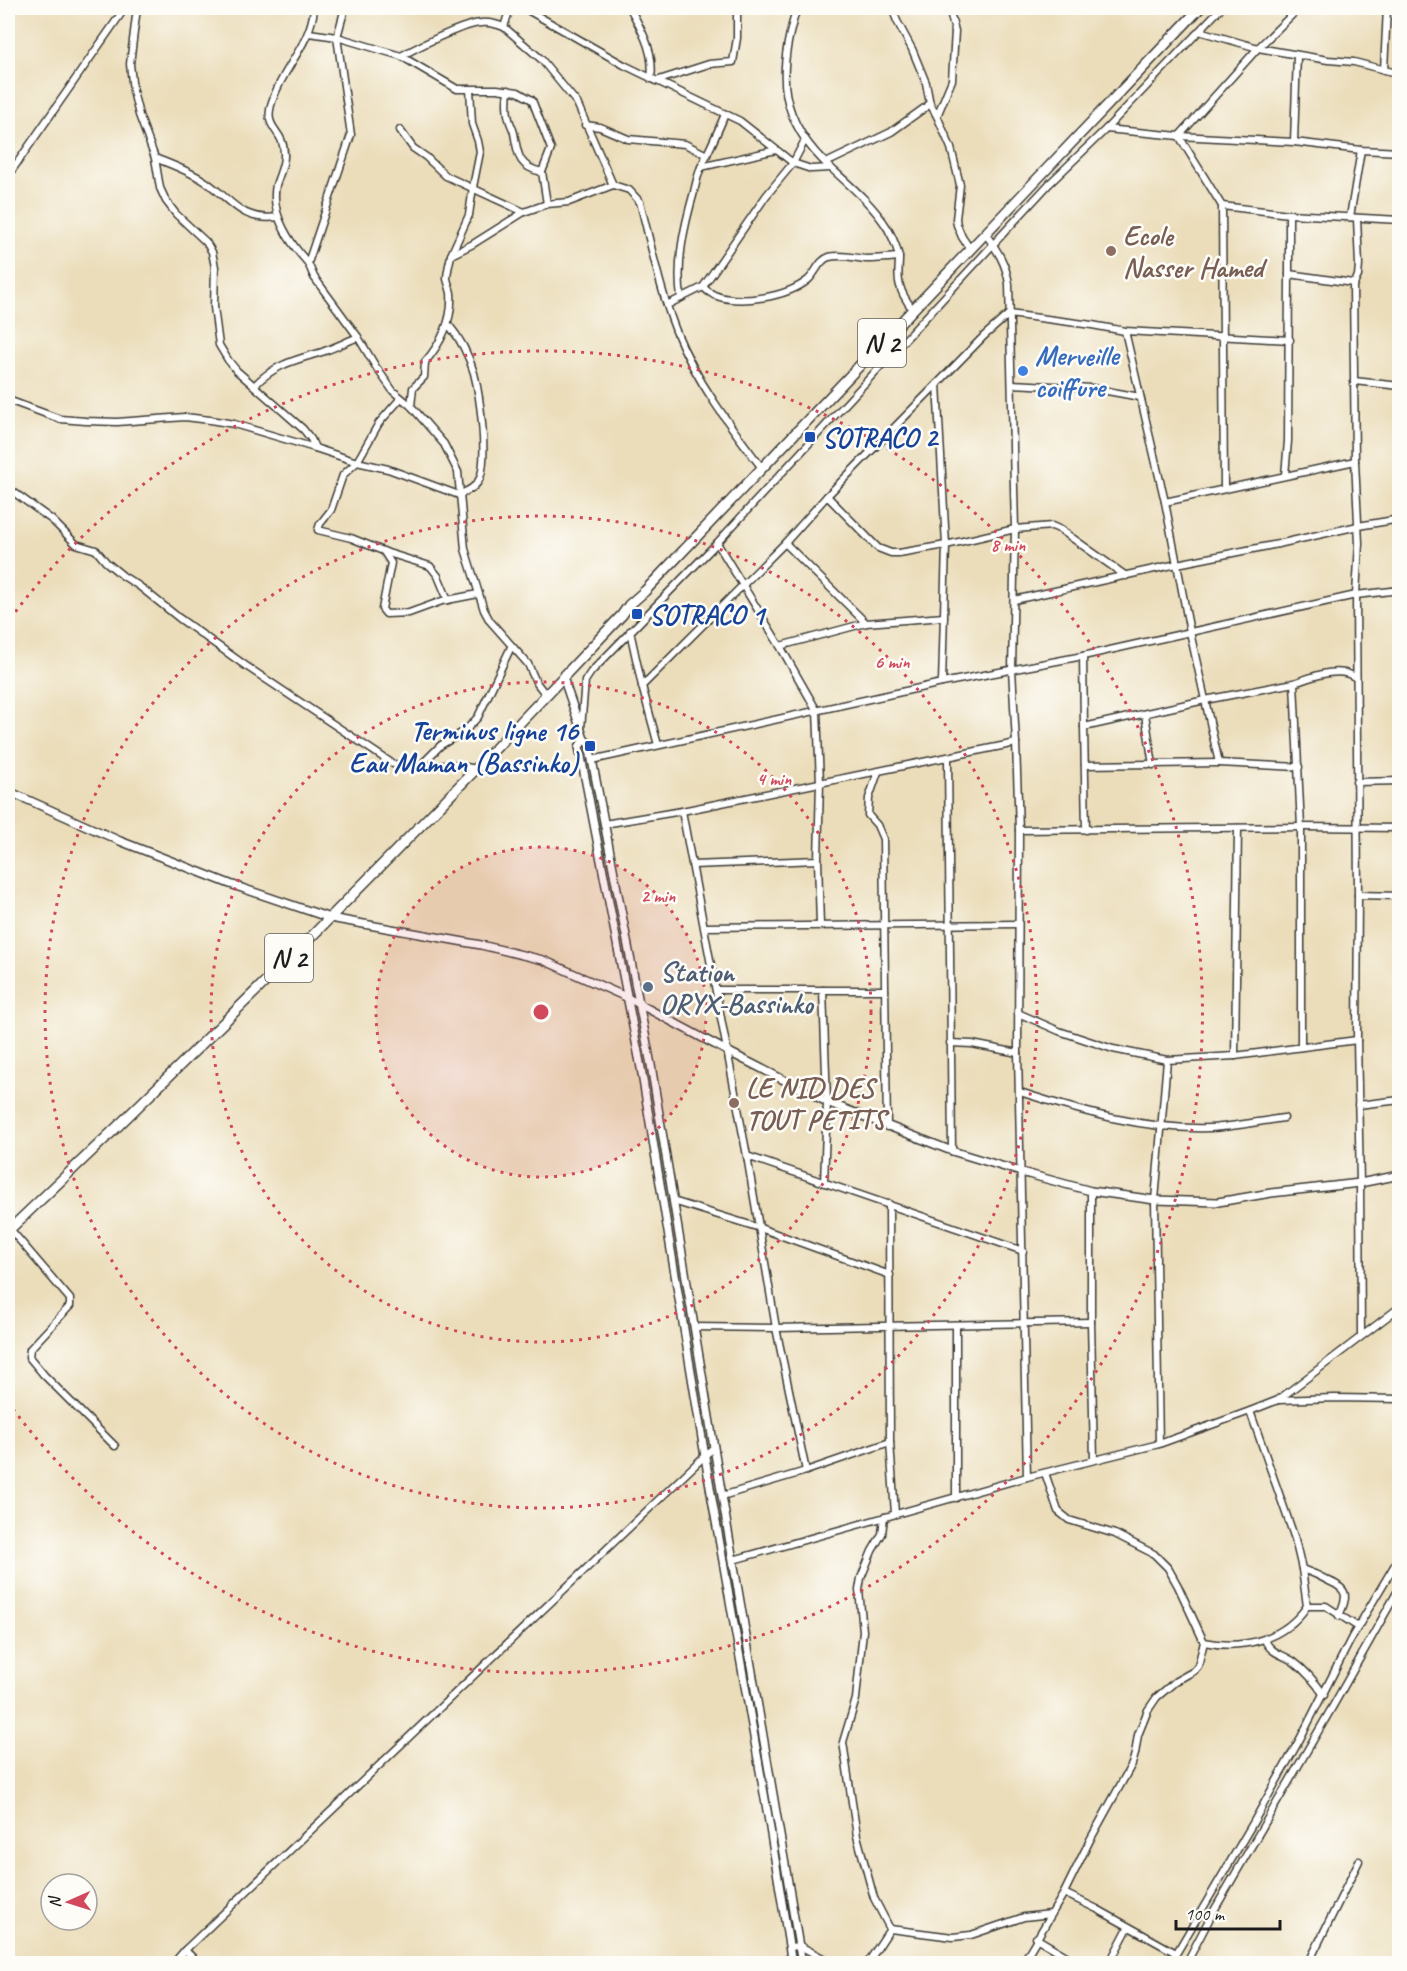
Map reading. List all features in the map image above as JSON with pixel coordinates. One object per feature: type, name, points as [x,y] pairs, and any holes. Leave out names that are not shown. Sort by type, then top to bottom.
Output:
[{"type":"main road","name":"N 2","points":[[9,1230],[330,918],[476,769],[629,605],[645,591],[1200,8]]},
{"type":"street","points":[[8,176],[125,8]]},
{"type":"street","points":[[137,8],[130,64],[133,91],[155,158],[158,181],[166,201],[176,214],[206,242],[215,259],[214,307],[219,345],[237,371],[303,429],[315,448]]},
{"type":"street","points":[[314,8],[309,33],[274,96],[268,113],[268,119],[282,142],[285,156],[276,187],[275,203],[278,217],[295,249],[308,263],[314,277],[358,337],[375,367],[393,391],[411,406],[444,444],[458,472],[465,549],[478,594],[490,621],[528,664],[536,682],[546,695]]},
{"type":"street","points":[[308,263],[351,135],[337,37],[345,8]]},
{"type":"street","points":[[504,27],[510,8]]},
{"type":"street","points":[[524,8],[653,80],[725,114],[746,126],[793,163],[811,169],[828,166],[891,132],[930,104]]},
{"type":"street","points":[[630,8],[650,48],[653,80]]},
{"type":"street","points":[[653,80],[709,64],[733,62],[737,8]]},
{"type":"street","points":[[797,8],[783,69],[789,106],[805,140],[828,166],[858,191],[874,209],[894,240],[899,257],[900,286],[913,310]]},
{"type":"street","points":[[892,8],[912,49],[926,83],[930,104],[951,148],[960,185],[957,225],[970,249]]},
{"type":"street","points":[[937,116],[952,80],[955,32],[949,8]]},
{"type":"street","points":[[581,730],[586,677],[717,543],[1056,177],[1106,129],[1221,8]]},
{"type":"street","points":[[1179,136],[1258,48],[1299,8]]},
{"type":"street","points":[[1384,70],[1387,8]]},
{"type":"street","points":[[401,57],[420,46],[475,24],[490,23],[504,27],[541,59],[561,81],[576,103],[613,185]]},
{"type":"street","points":[[1199,32],[1258,48],[1354,62],[1400,74]]},
{"type":"street","points":[[309,33],[337,37],[401,57],[457,88],[508,90],[518,92],[532,100],[551,149],[542,172],[547,204]]},
{"type":"street","points":[[1294,142],[1297,55]]},
{"type":"street","points":[[411,406],[413,388],[424,377],[425,362],[446,332],[451,302],[451,290],[447,278],[451,255],[470,215],[480,152],[472,124],[470,89]]},
{"type":"street","points":[[508,90],[507,112],[514,132],[516,151],[520,159],[528,166],[542,172]]},
{"type":"street","points":[[681,298],[678,278],[687,218],[701,167],[725,114]]},
{"type":"street","points":[[585,125],[628,139],[685,144],[707,155]]},
{"type":"street","points":[[1106,129],[1400,152]]},
{"type":"street","points":[[400,130],[413,148],[446,176],[524,212]]},
{"type":"street","points":[[1179,136],[1222,206],[1224,488]]},
{"type":"street","points":[[667,305],[703,287],[766,196],[793,163],[805,140]]},
{"type":"street","points":[[701,167],[776,150]]},
{"type":"street","points":[[1361,150],[1354,218],[1359,265],[1358,276],[1353,283],[1358,525],[1356,782],[1361,1335]]},
{"type":"street","points":[[155,158],[181,168],[207,182],[240,211],[264,218],[278,217]]},
{"type":"street","points":[[451,255],[524,212],[547,204],[568,202],[613,185],[629,190],[640,202],[667,305],[677,334],[726,420],[762,468]]},
{"type":"street","points":[[1222,206],[1289,214],[1400,220]]},
{"type":"street","points":[[1285,475],[1288,458],[1290,340],[1289,214]]},
{"type":"street","points":[[986,233],[1007,269],[1009,284],[1015,529],[1012,669],[1019,830],[1018,1053],[1027,1477]]},
{"type":"street","points":[[703,287],[714,295],[729,298],[759,298],[790,290],[806,282],[826,258],[837,256],[865,259],[899,257]]},
{"type":"street","points":[[1289,274],[1353,283]]},
{"type":"street","points":[[642,686],[785,543],[827,496],[984,336],[1009,314],[1125,331],[1290,340]]},
{"type":"street","points":[[8,400],[60,419],[86,422],[184,417],[243,426],[357,462],[388,469],[459,495],[471,489],[479,479],[482,440],[479,403],[473,372],[464,350],[448,324]]},
{"type":"street","points":[[1125,331],[1165,502],[1204,700],[1220,763]]},
{"type":"street","points":[[255,385],[273,369],[358,337]]},
{"type":"street","points":[[1354,381],[1400,386]]},
{"type":"street","points":[[937,384],[946,545],[942,684]]},
{"type":"street","points":[[1012,384],[1091,388],[1140,397]]},
{"type":"street","points":[[401,398],[379,423],[357,462],[343,475],[331,510],[318,530],[351,538],[433,568],[448,600]]},
{"type":"street","points":[[1165,502],[1355,460]]},
{"type":"street","points":[[8,488],[52,520],[76,544],[96,550],[123,576],[179,618],[246,666],[393,764],[456,765],[476,769]]},
{"type":"street","points":[[827,496],[884,552],[899,553],[1015,529],[1052,526],[1057,527],[1126,576]]},
{"type":"street","points":[[1014,600],[1358,525],[1400,519]]},
{"type":"street","points":[[717,543],[817,711],[820,925]]},
{"type":"street","points":[[785,543],[866,623]]},
{"type":"street","points":[[384,551],[391,563],[382,609],[385,613],[400,615],[448,600],[478,594]]},
{"type":"street","points":[[592,760],[1012,669],[1083,656],[1356,595],[1400,590]]},
{"type":"street","points":[[780,646],[866,623],[944,617]]},
{"type":"street","points":[[630,631],[657,745]]},
{"type":"street","points":[[421,766],[441,745],[465,731],[478,717],[511,646]]},
{"type":"street","points":[[1083,656],[1086,830]]},
{"type":"street","points":[[1084,727],[1340,672],[1356,678]]},
{"type":"street","points":[[563,677],[584,739],[589,744],[651,1065],[802,1964]]},
{"type":"street","points":[[1294,682],[1301,826],[1301,1047]]},
{"type":"street","points":[[1145,714],[1153,765]]},
{"type":"street","points":[[584,739],[579,747],[641,1068],[792,1964]]},
{"type":"street","points":[[604,824],[682,811],[1016,743]]},
{"type":"street","points":[[948,758],[952,1151]]},
{"type":"street","points":[[1085,765],[1220,763],[1299,767]]},
{"type":"street","points":[[878,772],[869,798],[868,815],[877,825],[883,839],[887,1127]]},
{"type":"street","points":[[1356,782],[1400,781]]},
{"type":"street","points":[[8,791],[120,841],[230,884],[330,918],[408,930],[543,960],[626,997],[827,1101],[887,1127],[952,1151],[1021,1172],[1091,1191],[1155,1200],[1218,1202],[1271,1193],[1360,1183],[1400,1175]]},
{"type":"street","points":[[682,811],[717,990],[776,1328],[806,1471]]},
{"type":"street","points":[[1019,830],[1301,826],[1400,828]]},
{"type":"street","points":[[1235,1056],[1238,828]]},
{"type":"street","points":[[693,864],[818,860]]},
{"type":"street","points":[[1358,896],[1400,896]]},
{"type":"street","points":[[705,927],[1018,924]]},
{"type":"street","points":[[717,990],[885,990]]},
{"type":"street","points":[[823,990],[827,1101],[824,1183]]},
{"type":"street","points":[[1018,1013],[1059,1031],[1113,1049],[1167,1060],[1235,1056],[1357,1040]]},
{"type":"street","points":[[950,1043],[972,1044],[1018,1053]]},
{"type":"street","points":[[1159,1444],[1155,1200],[1167,1060]]},
{"type":"street","points":[[1020,1092],[1067,1108],[1162,1127],[1212,1128],[1284,1118]]},
{"type":"street","points":[[1359,1105],[1400,1100]]},
{"type":"street","points":[[747,1156],[1023,1251]]},
{"type":"street","points":[[1091,1191],[1094,1460]]},
{"type":"street","points":[[673,1201],[760,1228],[890,1275]]},
{"type":"street","points":[[889,1204],[890,1442],[895,1514]]},
{"type":"street","points":[[9,1230],[70,1299],[70,1306],[30,1349],[29,1357],[44,1375],[116,1446]]},
{"type":"street","points":[[733,1560],[1027,1477],[1159,1444],[1250,1411],[1278,1400],[1400,1307]]},
{"type":"street","points":[[695,1327],[776,1328],[1091,1322]]},
{"type":"street","points":[[956,1325],[956,1498]]},
{"type":"street","points":[[1278,1400],[1400,1399]]},
{"type":"street","points":[[1204,1642],[1237,1645],[1264,1640],[1299,1618],[1307,1606],[1295,1539],[1250,1411]]},
{"type":"street","points":[[722,1496],[806,1471],[890,1442]]},
{"type":"street","points":[[173,1964],[185,1950],[714,1447]]},
{"type":"street","points":[[1022,1964],[1064,1893],[1132,1764],[1138,1735],[1148,1710],[1157,1697],[1176,1681],[1194,1671],[1198,1666],[1204,1642],[1168,1568],[1154,1554],[1115,1534],[1069,1520],[1058,1511],[1045,1473]]},
{"type":"street","points":[[884,1517],[882,1534],[861,1578],[859,1590],[863,1631],[856,1699],[843,1742],[857,1836],[874,1898],[890,1929]]},
{"type":"street","points":[[1170,1964],[1253,1823],[1324,1695],[1358,1627],[1400,1556]]},
{"type":"street","points":[[1302,1569],[1338,1584],[1343,1589],[1346,1595],[1339,1616]]},
{"type":"street","points":[[1189,1963],[1212,1914],[1400,1587]]},
{"type":"street","points":[[1307,1606],[1326,1606],[1358,1627]]},
{"type":"street","points":[[1264,1640],[1268,1647],[1276,1653],[1298,1665],[1317,1684],[1324,1695]]},
{"type":"street","points":[[1311,1962],[1359,1861]]},
{"type":"street","points":[[1064,1893],[1176,1953]]},
{"type":"street","points":[[890,1929],[954,1937],[971,1935],[1024,1917],[1051,1914]]},
{"type":"street","points":[[1108,1964],[1128,1928]]},
{"type":"street","points":[[867,1964],[890,1929]]},
{"type":"street","points":[[1036,1938],[1080,1964]]},
{"type":"street","points":[[789,1947],[800,1946],[834,1964]]},
{"type":"street","points":[[185,1950],[198,1964]]},
{"type":"place","name":"Ecole Nasser Hamed","points":[[1111,251]]},
{"type":"place","name":"Merveille coiffure","points":[[1023,371]]},
{"type":"place","name":"SOTRACO 2","points":[[810,437]]},
{"type":"place","name":"SOTRACO 1","points":[[637,614]]},
{"type":"place","name":"Terminus ligne 16 Eau Maman (Bassinko)","points":[[590,746]]},
{"type":"place","name":"Station ORYX-Bassinko","points":[[648,987]]},
{"type":"place","name":"LE NID DES TOUT PETITS","points":[[734,1103]]}]
